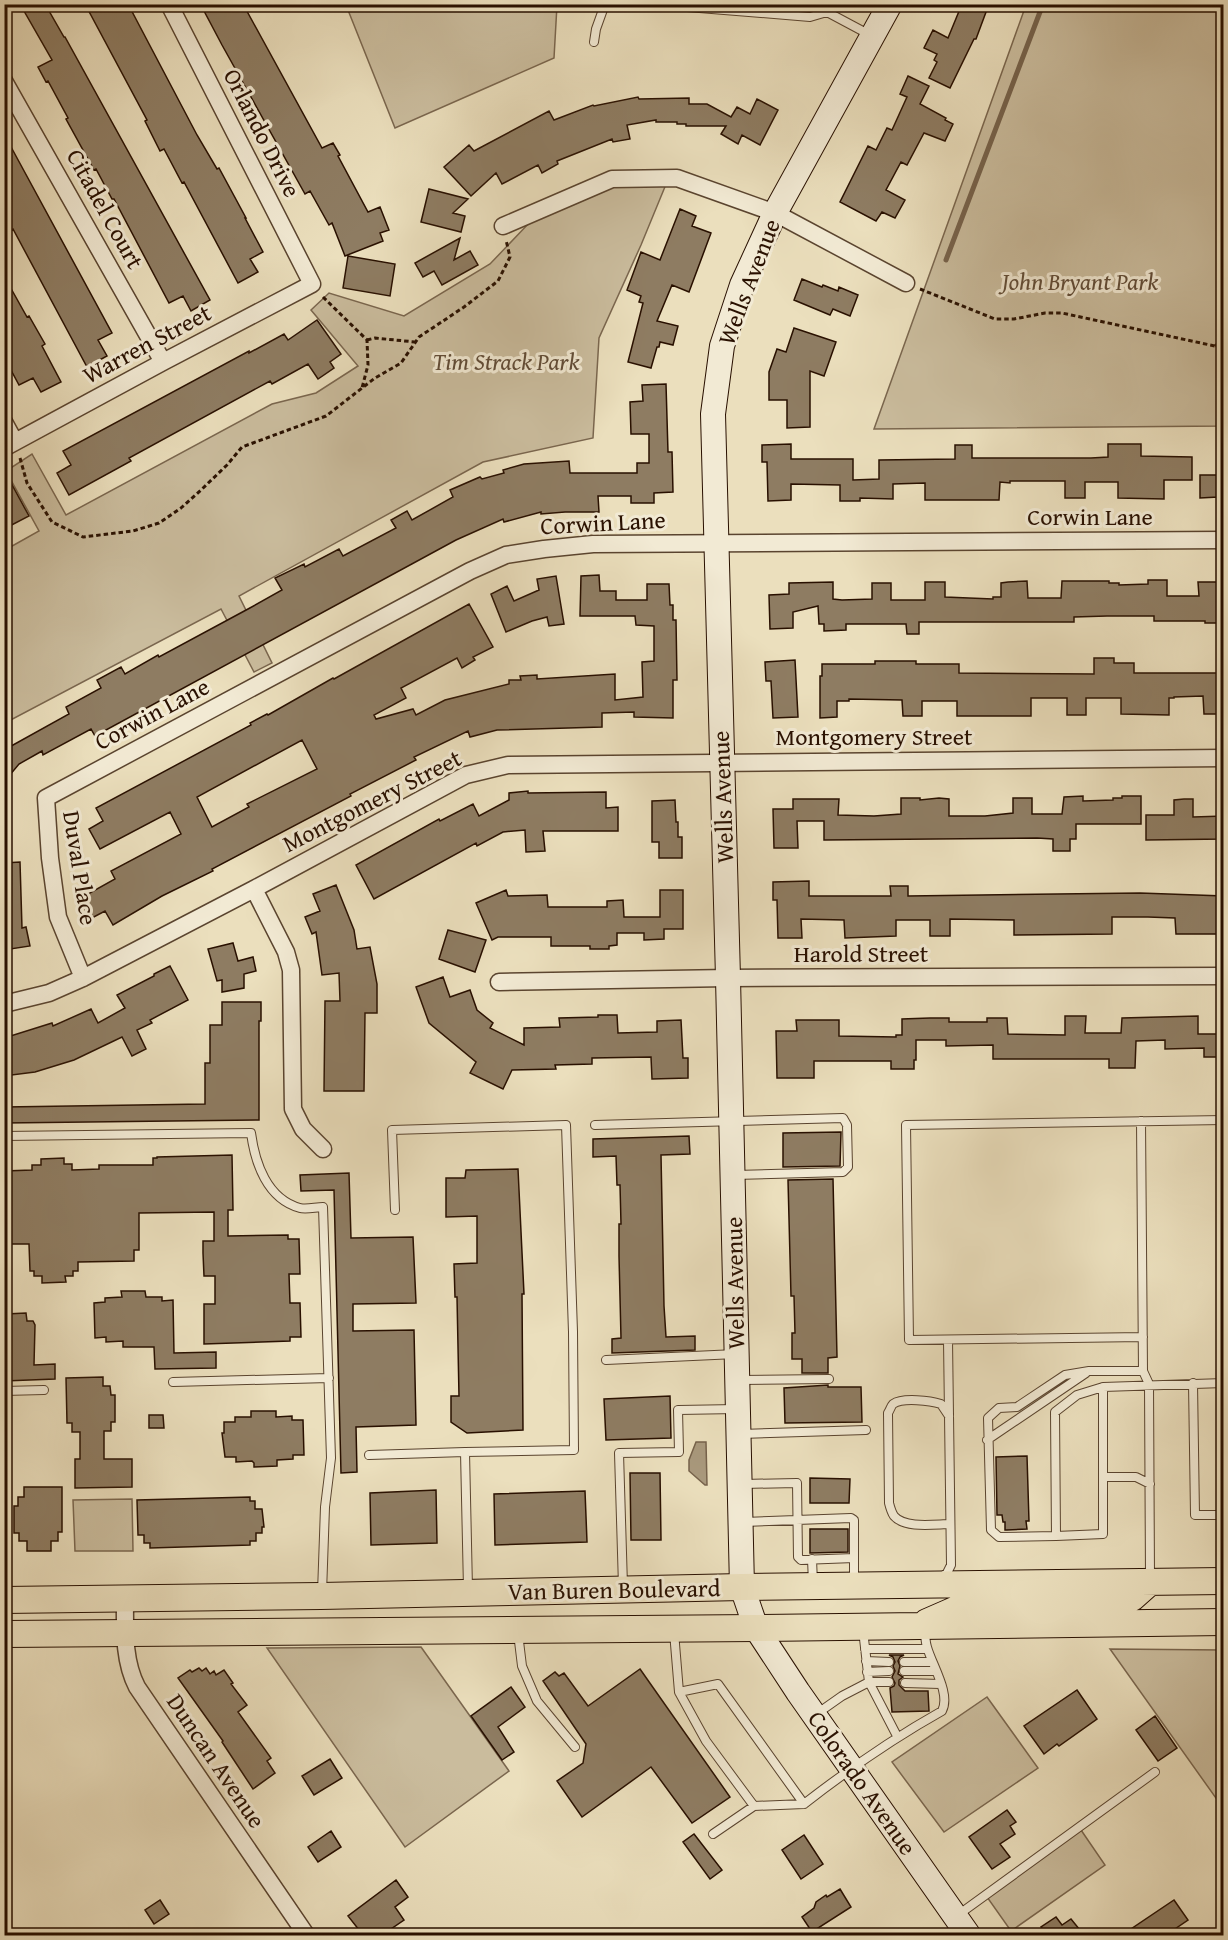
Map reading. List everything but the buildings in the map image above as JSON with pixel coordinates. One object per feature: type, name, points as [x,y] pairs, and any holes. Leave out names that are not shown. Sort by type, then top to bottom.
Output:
[{"type":"main road","name":"Wells Avenue","points":[[756,1628],[741,1587],[733,1175],[713,414],[722,346],[742,285],[775,213],[874,37],[890,4]]},
{"type":"main road","name":"Van Buren Boulevard","points":[[4,1600],[1224,1581]]},
{"type":"main road","points":[[923,1634],[966,1605],[1110,1603],[1132,1598],[1150,1582]]},
{"type":"main road","name":"Van Buren Boulevard","points":[[4,1634],[756,1628],[864,1638],[1224,1622]]},
{"type":"main road","name":"Colorado Avenue","points":[[756,1628],[962,1926]]},
{"type":"street","name":"Orlando Drive","points":[[169,4],[312,284]]},
{"type":"street","name":"Citadel Court","points":[[4,81],[163,362]]},
{"type":"street","points":[[502,226],[612,179],[677,178],[775,213],[906,283]]},
{"type":"street","name":"Warren Street","points":[[10,445],[312,284]]},
{"type":"street","points":[[4,422],[10,445]]},
{"type":"street","name":"Corwin Lane","points":[[46,798],[470,571],[506,555],[593,544],[1224,540]]},
{"type":"street","name":"Montgomery Street","points":[[4,1004],[49,993],[83,978],[254,890],[466,775],[508,765],[1224,758]]},
{"type":"street","name":"Duval Place","points":[[46,798],[50,858],[58,918],[83,978]]},
{"type":"street","points":[[254,890],[286,952],[291,970],[293,1109],[303,1129],[323,1149]]},
{"type":"street","name":"Harold Street","points":[[500,982],[728,978],[1224,976]]},
{"type":"street","name":"Duncan Avenue","points":[[124,1599],[129,1667],[137,1687],[307,1935]]},
{"type":"lane","points":[[594,42],[596,28],[605,4]]},
{"type":"lane","points":[[650,4],[810,17],[828,8],[874,37]]},
{"type":"lane","points":[[595,1125],[843,1118],[847,1125],[848,1167],[843,1172],[733,1175]]},
{"type":"lane","points":[[1143,1337],[909,1340],[906,1125],[1224,1120]]},
{"type":"lane","points":[[1141,1121],[1143,1371],[1149,1384],[1150,1582]]},
{"type":"lane","points":[[369,1455],[574,1450],[566,1125],[392,1130],[394,1210]]},
{"type":"lane","points":[[4,1136],[250,1133],[253,1150],[266,1183],[282,1199],[301,1208],[323,1207],[330,1458],[321,1596]]},
{"type":"lane","points":[[931,1584],[947,1573],[951,1565],[948,1340]]},
{"type":"lane","points":[[606,1360],[737,1354]]},
{"type":"lane","points":[[1103,1386],[1104,1534],[999,1537],[991,1530],[988,1418],[999,1408],[1017,1407],[1065,1374],[1089,1371],[1143,1371]]},
{"type":"lane","points":[[987,1440],[1089,1371]]},
{"type":"lane","points":[[173,1382],[328,1378]]},
{"type":"lane","points":[[737,1380],[829,1379]]},
{"type":"lane","points":[[1193,1383],[1195,1515],[1224,1515]]},
{"type":"lane","points":[[1056,1536],[1055,1412],[1077,1395],[1103,1386],[1224,1383]]},
{"type":"lane","points":[[4,1391],[44,1390]]},
{"type":"lane","points":[[949,1416],[941,1404],[930,1400],[902,1401],[893,1404],[888,1413],[889,1503],[894,1516],[902,1522],[916,1525],[950,1524]]},
{"type":"lane","points":[[622,1590],[619,1453],[679,1452],[678,1410],[738,1409]]},
{"type":"lane","points":[[738,1434],[866,1430]]},
{"type":"lane","points":[[465,1452],[468,1593]]},
{"type":"lane","points":[[1103,1478],[1136,1477],[1150,1484]]},
{"type":"lane","points":[[739,1484],[797,1483],[798,1557],[801,1560],[854,1558]]},
{"type":"lane","points":[[740,1522],[851,1518],[854,1520],[855,1586]]},
{"type":"lane","points":[[813,1559],[813,1586]]},
{"type":"lane","points":[[951,1565],[960,1578],[976,1584]]},
{"type":"lane","points":[[673,1629],[679,1692],[706,1741],[754,1806]]},
{"type":"lane","points":[[518,1630],[522,1666],[537,1701],[575,1747]]},
{"type":"lane","points":[[713,1834],[754,1806],[804,1804],[851,1767],[897,1736],[942,1711],[945,1706],[945,1696],[923,1634]]},
{"type":"lane","points":[[864,1638],[869,1682],[897,1736]]},
{"type":"lane","points":[[866,1662],[889,1666],[867,1672]]},
{"type":"lane","points":[[904,1666],[934,1666]]},
{"type":"lane","points":[[814,1715],[842,1696],[869,1682],[890,1682]]},
{"type":"lane","points":[[905,1683],[940,1684]]},
{"type":"lane","points":[[679,1692],[718,1684],[804,1804]]},
{"type":"lane","points":[[962,1926],[1155,1772]]},
{"type":"path","points":[[10,445],[27,483],[52,522],[83,537],[134,531],[159,523],[181,508],[227,465],[242,447],[326,416],[362,388],[400,363],[419,337],[498,281],[510,257],[502,226]]},
{"type":"path","points":[[906,283],[995,319],[1062,313],[1224,348]]},
{"type":"path","points":[[312,284],[330,305],[367,340],[368,365],[362,388]]},
{"type":"path","points":[[367,340],[375,338],[415,342]]},
{"type":"path","points":[[1215,346],[1224,339]]},
{"type":"green space","points":[[346,5],[557,5],[554,58],[395,128]]},
{"type":"green space","name":"John Bryant Park","points":[[1026,5],[1223,5],[1223,426],[874,429]]},
{"type":"green space","name":"Tim Strack Park","points":[[669,177],[599,338],[593,438],[483,462],[239,596],[272,663],[254,672],[221,609],[5,723],[5,550],[39,531],[6,471],[32,454],[66,515],[272,404],[316,393],[358,366],[311,310],[329,293],[404,316],[490,264],[530,222],[601,186]]},
{"type":"green space","points":[[132,1499],[133,1551],[75,1551],[73,1500]]},
{"type":"green space","points":[[421,1647],[509,1771],[405,1847],[267,1648]]},
{"type":"green space","points":[[1110,1649],[1223,1650],[1223,1808]]},
{"type":"green space","points":[[987,1697],[1038,1768],[944,1832],[892,1762]]},
{"type":"green space","points":[[1081,1830],[1105,1865],[1011,1931],[987,1897]]},
{"type":"shaded area","points":[[696,1442],[706,1442],[707,1485],[689,1471],[689,1460]]},
{"type":"waterway","points":[[946,260],[1043,4]]}]
